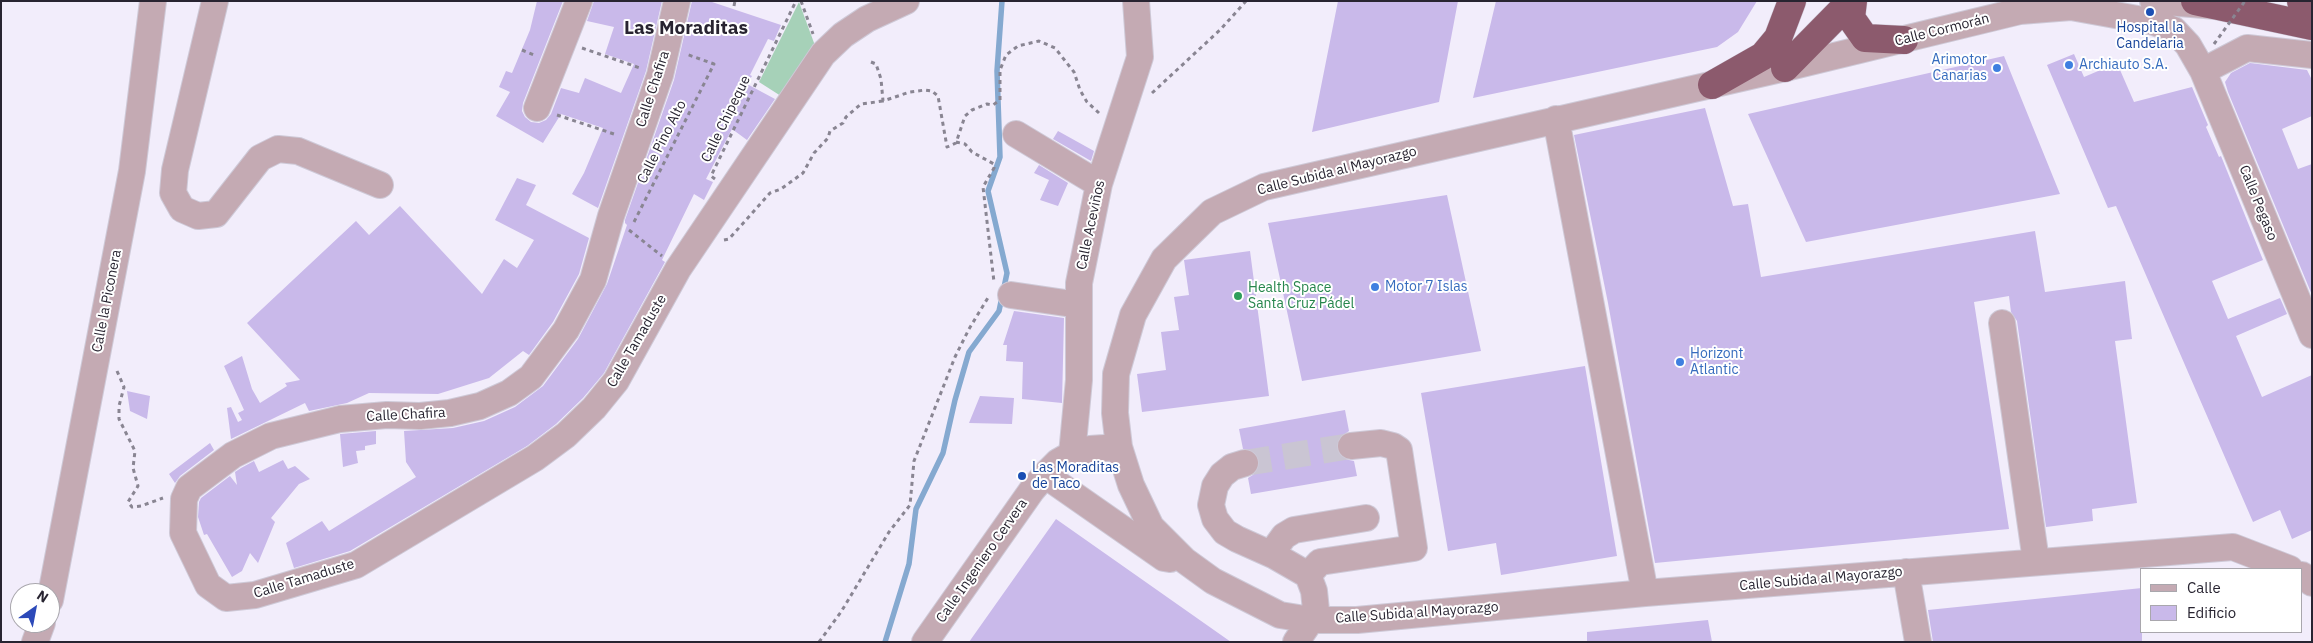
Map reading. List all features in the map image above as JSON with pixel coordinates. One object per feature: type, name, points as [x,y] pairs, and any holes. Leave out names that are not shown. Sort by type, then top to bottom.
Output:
[{"type":"highway","points":[[1712,85],[1763,56],[1778,38],[1792,1]]},
{"type":"highway","points":[[1800,1],[1825,26],[1857,51]]},
{"type":"highway","points":[[1785,68],[1852,1]]},
{"type":"highway","points":[[1852,1],[1851,18],[1865,38],[1904,40]]},
{"type":"highway","points":[[2301,1],[2312,4]]},
{"type":"highway","points":[[2206,4],[2312,26]]},
{"type":"street","name":"Calle la Piconera","points":[[53,583],[132,171],[153,1]]},
{"type":"street","points":[[215,1],[174,170],[173,193],[182,209],[198,216],[216,214],[260,158],[278,149],[298,151],[380,185]]},
{"type":"street","points":[[537,108],[579,1]]},
{"type":"street","name":"Calle Chafira","points":[[226,598],[208,585],[184,534],[184,499],[189,488],[233,455],[271,436],[340,419],[450,413],[480,406],[509,393],[531,377],[566,330],[620,224],[636,141],[660,75],[677,1]]},
{"type":"street","name":"Calle Tamaduste","points":[[226,598],[255,596],[356,565],[535,458],[566,435],[594,408],[616,381],[678,269],[823,54],[843,35],[867,20],[906,1]]},
{"type":"street","name":"Calle Aceviños","points":[[1072,454],[1079,380],[1079,283],[1099,184],[1140,57],[1136,1]]},
{"type":"street","points":[[2153,1],[2206,4]]},
{"type":"street","name":"Calle Cormorán","points":[[1785,68],[2020,11],[2071,8],[2154,22],[2174,30],[2188,45],[2203,71]]},
{"type":"street","points":[[2203,71],[2247,48],[2312,55]]},
{"type":"street","name":"Calle Subida al Mayorazgo","points":[[1785,68],[1264,187],[1212,212],[1164,260],[1133,316],[1116,374],[1115,413],[1119,447],[1131,484],[1151,527],[1184,560],[1213,581],[1280,615],[1314,620],[1357,620],[1645,593],[2233,547],[2287,568]]},
{"type":"street","name":"Calle Pegaso","points":[[2203,71],[2312,335]]},
{"type":"street","points":[[1556,119],[1645,593]]},
{"type":"street","points":[[1016,134],[1099,184]]},
{"type":"street","points":[[998,288],[1079,305]]},
{"type":"street","points":[[2002,323],[2036,561]]},
{"type":"street","points":[[1308,575],[1320,562],[1414,548],[1399,450],[1393,446],[1381,443],[1351,446]]},
{"type":"street","name":"Calle Ingeniero Cervera","points":[[925,642],[1032,490],[1045,475],[1058,462],[1072,454],[1090,449],[1119,447]]},
{"type":"street","points":[[1245,463],[1232,467],[1222,475],[1211,495],[1215,519],[1225,532],[1271,554],[1308,575],[1314,591],[1314,620],[1296,642]]},
{"type":"street","points":[[1045,475],[1164,558],[1184,560]]},
{"type":"street","points":[[1271,554],[1284,536],[1294,530],[1366,518]]},
{"type":"street","points":[[1906,572],[1918,642]]},
{"type":"path","points":[[734,6],[736,1]]},
{"type":"path","name":"Calle Chipeque","points":[[712,188],[717,180],[711,176],[796,1]]},
{"type":"path","points":[[801,1],[819,50],[823,54]]},
{"type":"path","points":[[1145,99],[1221,29],[1246,1]]},
{"type":"path","points":[[2214,44],[2245,1]]},
{"type":"path","points":[[708,226],[718,233],[715,238],[721,240],[729,239],[770,193],[781,189],[803,173],[814,153],[828,138],[830,131],[843,123],[846,117],[860,104],[873,104],[910,92],[932,91],[938,96],[947,146],[951,146],[956,142],[965,116],[978,107],[993,105],[1000,100],[1000,70],[1006,55],[1018,46],[1039,41],[1055,48],[1074,72],[1080,90],[1088,102],[1100,114],[1118,125]]},
{"type":"path","points":[[564,42],[660,75]]},
{"type":"path","name":"Calle Pino Alto","points":[[620,224],[714,64],[667,48]]},
{"type":"path","points":[[870,62],[876,64],[881,79],[883,100]]},
{"type":"path","points":[[537,108],[636,141]]},
{"type":"path","points":[[819,642],[841,612],[889,532],[910,505],[914,461],[955,358],[998,288],[983,187],[992,173],[994,164],[972,152],[965,144],[956,142]]},
{"type":"path","points":[[620,224],[664,258],[669,250]]},
{"type":"path","points":[[97,351],[117,369],[124,387],[119,406],[120,419],[135,452],[133,468],[138,486],[128,502],[132,507],[164,498],[167,504]]},
{"type":"green space","points":[[799,2],[817,51],[784,98],[759,82]]},
{"type":"building","points":[[537,1],[563,1],[523,103],[522,111],[525,117],[531,122],[539,123],[546,120],[551,114],[561,88],[579,93],[585,78],[621,93],[634,64],[605,54],[614,27],[587,21],[594,1],[662,1],[646,71],[598,208],[572,194],[584,173],[603,128],[561,114],[543,143],[496,116],[510,92],[499,87],[506,71],[512,73],[530,30]]},
{"type":"building","points":[[692,1],[709,1],[781,25],[774,41],[768,39],[747,84],[775,99],[747,140],[732,129],[706,179],[713,182],[704,200],[694,194],[662,260],[665,262],[604,373],[583,398],[556,424],[527,446],[350,551],[294,568],[286,543],[322,521],[329,531],[416,477],[406,462],[404,431],[453,428],[484,421],[515,407],[543,386],[578,339],[607,284],[627,225],[625,220],[674,80]]},
{"type":"building","points":[[1338,1],[1458,1],[1439,102],[1312,132]]},
{"type":"building","points":[[1496,1],[1757,1],[1738,32],[1717,47],[1473,98]]},
{"type":"building","points":[[2074,54],[2084,77],[2117,63],[2134,102],[2192,87],[2208,125],[2206,127],[2219,157],[2221,156],[2263,260],[2212,281],[2228,319],[2280,298],[2287,314],[2236,336],[2262,397],[2312,375],[2312,530],[2292,539],[2280,510],[2253,522],[2116,206],[2108,208],[2047,65]]},
{"type":"building","points":[[2004,56],[2060,194],[1806,242],[1748,114]]},
{"type":"building","points":[[2250,63],[2307,70],[2312,80],[2312,116],[2282,129],[2298,169],[2312,164],[2312,295],[2225,82],[2231,73]]},
{"type":"building","points":[[1705,108],[1733,206],[1748,204],[1761,277],[2035,231],[2045,292],[2125,281],[2132,339],[2115,341],[2137,503],[2092,509],[2093,521],[2046,527],[2017,321],[2011,312],[2009,296],[1974,302],[2009,529],[1655,563],[1608,303],[1574,135]]},
{"type":"building","points":[[1058,131],[1094,151],[1091,161],[1053,139]]},
{"type":"building","points":[[1039,165],[1068,183],[1058,206],[1040,200],[1049,180],[1034,173]]},
{"type":"building","points":[[517,178],[536,185],[526,205],[589,238],[579,274],[553,322],[529,355],[523,351],[489,378],[438,394],[369,393],[347,403],[309,411],[305,403],[231,439],[227,408],[231,407],[238,422],[242,420],[238,413],[244,410],[224,366],[242,356],[252,389],[260,403],[287,386],[285,383],[300,380],[247,323],[356,221],[369,235],[400,206],[482,294],[504,259],[517,268],[534,240],[495,220]]},
{"type":"building","name":"Motor 7 Islas","points":[[1447,195],[1481,351],[1302,381],[1268,223]]},
{"type":"building","points":[[1250,251],[1269,396],[1142,412],[1137,374],[1166,370],[1161,332],[1179,330],[1174,297],[1189,295],[1184,260]]},
{"type":"building","points":[[1014,311],[1064,318],[1062,403],[1022,399],[1023,362],[1006,361],[1007,345],[1003,345]]},
{"type":"building","points":[[1585,366],[1617,556],[1501,575],[1496,543],[1448,551],[1421,393]]},
{"type":"building","points":[[127,391],[150,396],[147,419],[130,411]]},
{"type":"building","points":[[980,396],[1014,398],[1012,424],[969,423]]},
{"type":"building","points":[[1345,410],[1349,431],[1338,439],[1336,448],[1339,455],[1344,459],[1354,461],[1357,476],[1251,494],[1248,478],[1256,473],[1259,467],[1259,459],[1255,452],[1243,449],[1239,429]]},
{"type":"building","points":[[376,431],[376,444],[365,446],[365,450],[356,451],[358,463],[343,467],[340,434]]},
{"type":"building","points":[[210,443],[214,450],[180,476],[175,483],[169,474]]},
{"type":"building","points":[[283,460],[288,469],[295,466],[310,479],[299,484],[271,518],[275,522],[258,563],[250,553],[242,571],[232,577],[207,534],[204,535],[198,517],[199,502],[201,498],[230,476],[237,485],[235,472],[254,461],[259,472]]},
{"type":"building","points":[[1056,519],[1231,642],[969,642]]},
{"type":"building","points":[[2140,588],[2140,633],[2142,633],[2142,642],[1933,642],[1928,610]]},
{"type":"building","points":[[1708,620],[1712,642],[1587,642],[1587,632]]},
{"type":"waterway","points":[[885,642],[909,564],[916,509],[943,453],[955,400],[969,352],[999,311],[1007,273],[988,191],[1000,157],[997,71],[1002,1]]},
{"type":"tunnel","points":[[1245,463],[1351,446]]},
{"type":"place","name":"Hospital la Candelaria","points":[[2150,12]]},
{"type":"place","name":"Archiauto S.A.","points":[[2069,65]]},
{"type":"place","name":"Arimotor Canarias","points":[[1997,68]]},
{"type":"place","name":"Motor 7 Islas","points":[[1375,287]]},
{"type":"place","name":"Health Space Santa Cruz Pádel","points":[[1238,296]]},
{"type":"place","name":"Horizont Atlantic","points":[[1680,362]]},
{"type":"place","name":"Las Moraditas de Taco","points":[[1022,476]]},
{"type":"district","name":"Las Moraditas","points":[[686,29]]}]
